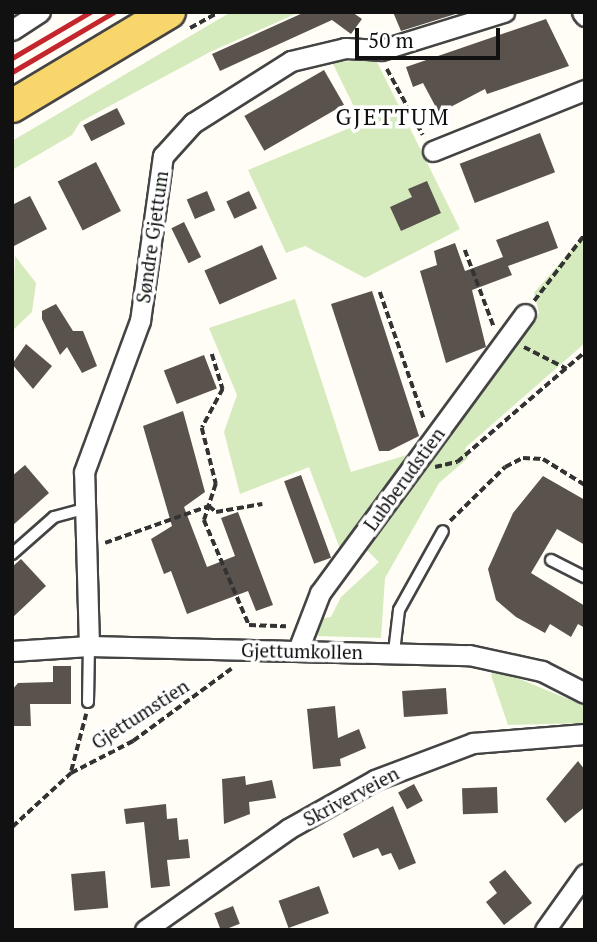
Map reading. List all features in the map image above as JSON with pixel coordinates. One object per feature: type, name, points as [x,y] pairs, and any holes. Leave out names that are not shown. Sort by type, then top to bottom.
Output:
[{"type":"main road","points":[[12,106],[169,12]]},
{"type":"street","points":[[12,30],[40,12]]},
{"type":"street","name":"Søndre Gjettum","points":[[89,646],[81,510],[87,461],[140,321],[163,156],[193,123],[291,61],[345,48],[381,50],[504,12]]},
{"type":"street","points":[[433,151],[585,90]]},
{"type":"street","name":"Lubberudstien","points":[[298,650],[304,622],[431,441],[525,314]]},
{"type":"street","name":"Gjettumkollen","points":[[12,651],[89,646],[394,652],[510,661],[585,693]]},
{"type":"street","name":"Skriverveien","points":[[145,930],[288,829],[375,780],[473,743],[585,734]]},
{"type":"street","points":[[545,930],[585,874]]},
{"type":"lane","points":[[12,554],[54,517],[81,510]]},
{"type":"lane","points":[[394,652],[399,611],[443,531]]},
{"type":"lane","points":[[551,560],[585,577]]},
{"type":"lane","points":[[88,702],[89,646]]},
{"type":"path","points":[[381,50],[433,151]]},
{"type":"path","points":[[525,314],[585,234]]},
{"type":"path","points":[[466,250],[505,340],[567,369]]},
{"type":"path","points":[[380,292],[431,441]]},
{"type":"path","points":[[409,474],[457,462],[585,352]]},
{"type":"path","points":[[212,354],[223,389],[202,428],[216,484],[204,520],[249,625],[304,622]]},
{"type":"path","points":[[443,531],[458,509],[523,458],[543,459],[585,485]]},
{"type":"path","points":[[209,506],[216,512],[262,504]]},
{"type":"path","points":[[82,547],[209,506]]},
{"type":"path","name":"Gjettumstien","points":[[12,827],[71,773],[133,741],[251,650]]},
{"type":"path","points":[[71,773],[88,702]]},
{"type":"green space","points":[[231,12],[300,12],[210,52],[80,122],[72,135],[12,170],[12,141]]},
{"type":"green space","points":[[376,60],[460,229],[365,278],[305,246],[286,253],[248,170],[362,123],[332,62]]},
{"type":"green space","points":[[585,234],[585,343],[465,448],[468,458],[439,483],[385,578],[381,638],[318,636],[318,619],[331,617],[341,597],[379,562],[364,547],[539,313],[534,293]]},
{"type":"green space","points":[[15,256],[36,283],[32,312],[12,331]]},
{"type":"green space","points":[[295,299],[351,472],[410,454],[342,554],[309,467],[240,494],[224,432],[237,395],[209,328]]},
{"type":"green space","points":[[495,669],[585,706],[585,723],[508,725],[491,675]]},
{"type":"building","points":[[305,12],[352,12],[362,19],[351,34],[332,20],[220,71],[212,54]]},
{"type":"building","points":[[393,12],[462,12],[401,31]]},
{"type":"building","points":[[546,19],[569,66],[487,94],[485,89],[439,113],[423,83],[413,87],[406,67]]},
{"type":"building","points":[[324,70],[344,105],[264,151],[244,116]]},
{"type":"building","points":[[117,108],[125,124],[91,141],[83,125]]},
{"type":"building","points":[[540,133],[555,172],[475,203],[460,164]]},
{"type":"building","points":[[96,162],[121,211],[83,231],[58,182]]},
{"type":"building","points":[[427,181],[441,213],[401,231],[390,207],[412,197],[408,189]]},
{"type":"building","points":[[207,191],[215,210],[195,219],[187,200]]},
{"type":"building","points":[[249,191],[257,208],[234,219],[226,202]]},
{"type":"building","points":[[30,196],[47,229],[12,247],[12,205]]},
{"type":"building","points":[[548,221],[558,248],[508,266],[512,275],[472,290],[486,347],[446,363],[420,271],[437,265],[434,251],[455,243],[465,271],[503,257],[496,240]]},
{"type":"building","points":[[184,222],[201,257],[189,263],[171,228]]},
{"type":"building","points":[[262,245],[277,279],[219,304],[204,271]]},
{"type":"building","points":[[372,291],[419,436],[389,451],[379,451],[331,304]]},
{"type":"building","points":[[56,304],[73,331],[83,331],[97,366],[82,373],[67,347],[60,355],[42,319],[42,311]]},
{"type":"building","points":[[26,344],[52,366],[33,389],[12,364]]},
{"type":"building","points":[[204,355],[217,389],[177,404],[164,370]]},
{"type":"building","points":[[183,411],[205,492],[184,507],[207,567],[235,556],[221,518],[238,512],[273,605],[256,611],[248,591],[187,614],[171,571],[164,574],[151,539],[172,526],[143,426]]},
{"type":"building","points":[[25,465],[49,493],[12,526],[12,476]]},
{"type":"building","points":[[301,475],[331,558],[314,564],[284,481]]},
{"type":"building","points":[[543,476],[585,500],[585,545],[557,529],[531,573],[585,606],[585,628],[578,624],[571,637],[550,624],[545,633],[516,617],[496,600],[488,569],[513,513]]},
{"type":"building","points":[[21,559],[46,586],[12,618],[12,567]]},
{"type":"building","points":[[53,666],[71,666],[71,704],[30,704],[31,726],[12,726],[12,690],[18,683],[53,682]]},
{"type":"building","points":[[446,688],[448,714],[404,717],[402,691]]},
{"type":"building","points":[[335,706],[338,738],[359,729],[366,748],[340,759],[341,766],[313,769],[307,709]]},
{"type":"building","points":[[578,761],[585,770],[585,807],[565,823],[546,799]]},
{"type":"building","points":[[245,776],[246,785],[272,780],[276,798],[249,802],[250,814],[224,824],[222,779]]},
{"type":"building","points":[[414,784],[423,801],[407,809],[398,792]]},
{"type":"building","points":[[497,787],[498,813],[463,814],[462,788]]},
{"type":"building","points":[[166,804],[167,819],[177,818],[179,840],[188,839],[190,858],[167,860],[170,886],[151,888],[144,822],[126,824],[124,809]]},
{"type":"building","points":[[393,806],[416,863],[399,870],[391,853],[382,856],[378,848],[353,858],[343,834]]},
{"type":"building","points":[[505,870],[532,903],[504,925],[486,902],[497,893],[489,882]]},
{"type":"building","points":[[105,871],[108,908],[74,911],[71,874]]},
{"type":"building","points":[[319,886],[329,913],[289,928],[279,901]]},
{"type":"building","points":[[233,906],[240,924],[221,930],[214,913]]},
{"type":"railway","points":[[12,58],[90,12]]},
{"type":"railway","points":[[12,72],[114,12]]},
{"type":"district","name":"GJETTUM","points":[[393,117]]}]
